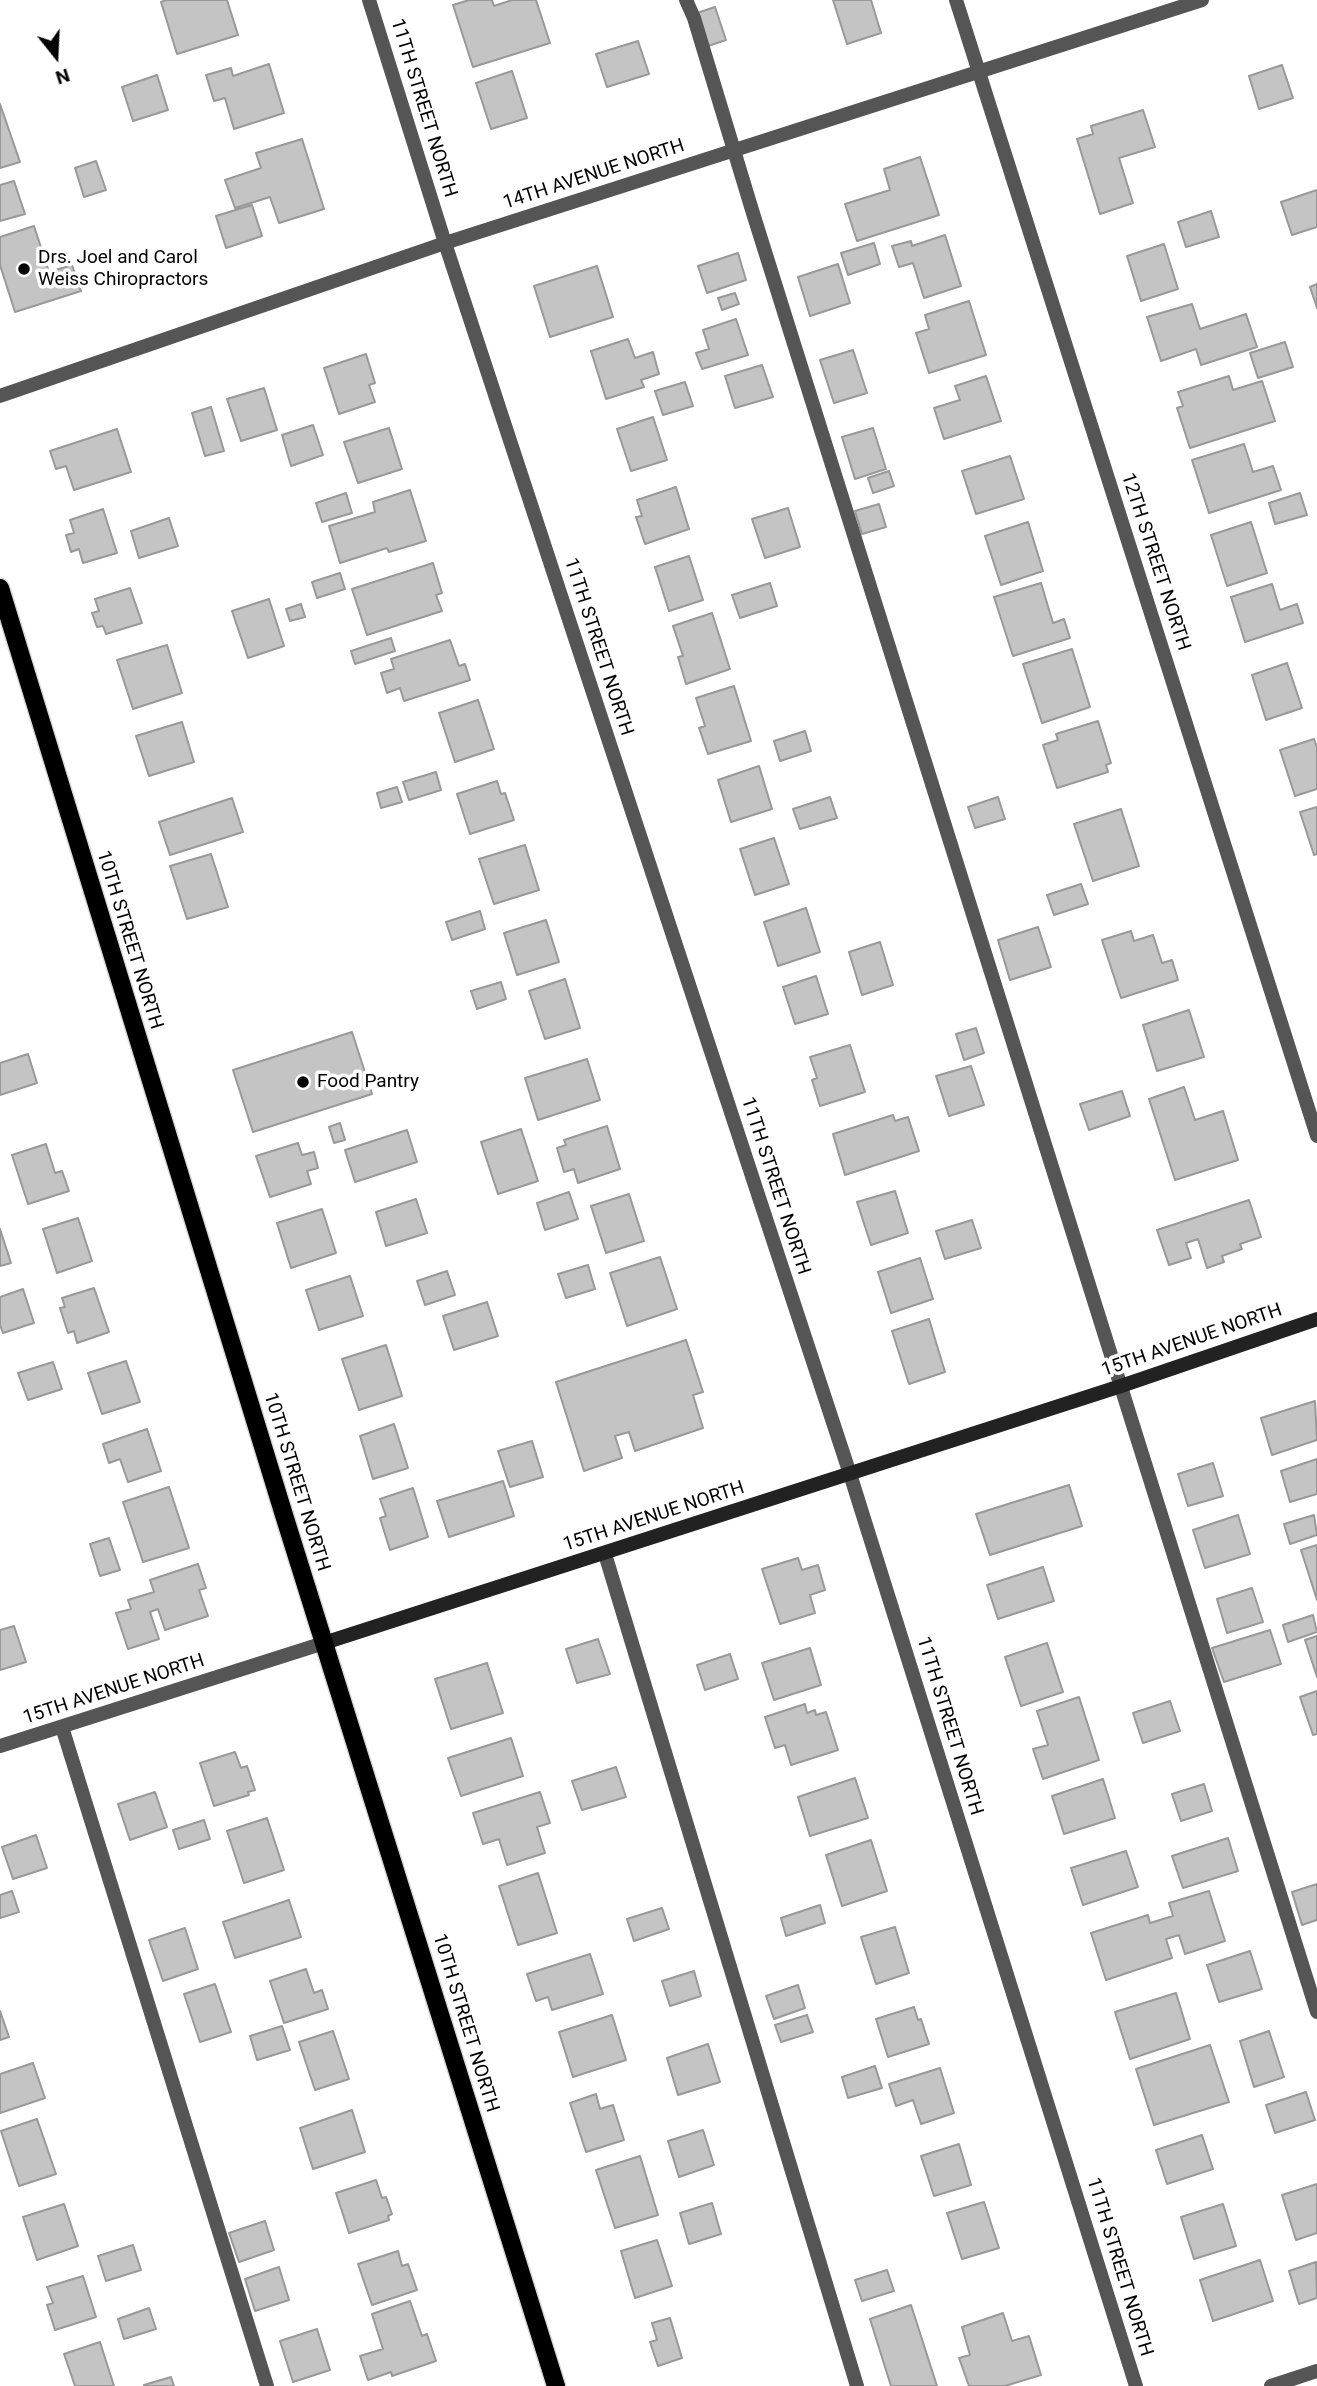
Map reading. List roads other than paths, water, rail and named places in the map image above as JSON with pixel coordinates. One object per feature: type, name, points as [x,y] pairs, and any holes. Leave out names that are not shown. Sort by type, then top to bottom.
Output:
[{"type":"main road","name":"10TH STREET NORTH","points":[[0,588],[324,1643],[556,2386]]},
{"type":"street","name":"11TH STREET NORTH","points":[[369,0],[445,243],[850,1474],[1136,2386]]},
{"type":"street","points":[[686,0],[694,18],[733,150],[1317,2012]]},
{"type":"street","name":"12TH STREET NORTH","points":[[956,0],[1317,1136]]},
{"type":"street","name":"14TH AVENUE NORTH","points":[[0,396],[445,243],[1202,0]]},
{"type":"street","name":"15TH AVENUE NORTH","points":[[0,1746],[605,1554],[1121,1386],[1317,1319]]},
{"type":"street","points":[[605,1554],[857,2386]]},
{"type":"street","points":[[62,1727],[267,2386]]},
{"type":"street","points":[[1270,2386],[1317,2371]]},
{"type":"place","name":"Drs. Joel and Carol Weiss Chiropractors","points":[[24,269]]},
{"type":"place","name":"Food Pantry","points":[[303,1082]]}]
